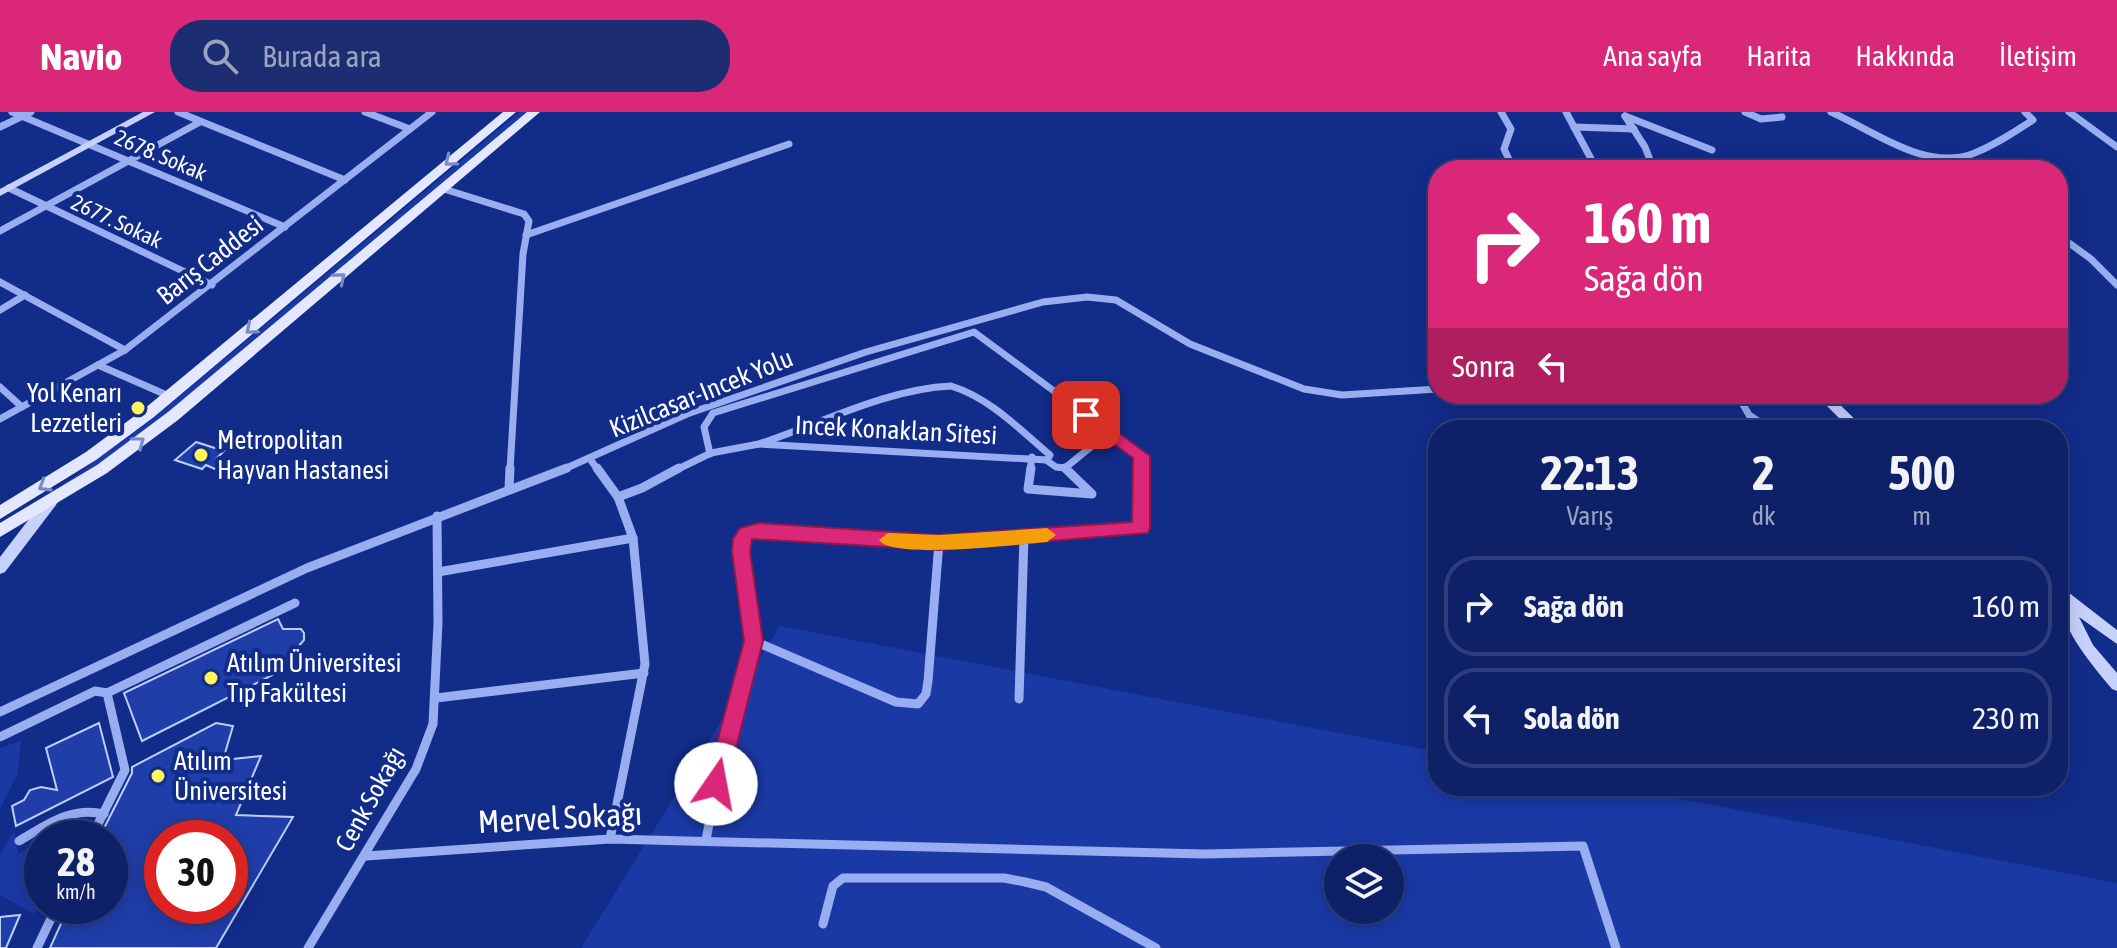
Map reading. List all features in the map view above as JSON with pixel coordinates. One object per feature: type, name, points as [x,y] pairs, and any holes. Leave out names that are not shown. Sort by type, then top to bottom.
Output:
[{"type":"main road","points":[[0,513],[91,456],[169,396],[510,112]]},
{"type":"main road","points":[[0,531],[131,448],[197,397],[534,112]]},
{"type":"street","name":"2678. Sokak","points":[[12,112],[285,227]]},
{"type":"street","points":[[0,127],[31,112]]},
{"type":"street","points":[[4,191],[150,112]]},
{"type":"street","points":[[178,112],[345,180]]},
{"type":"street","points":[[365,112],[410,129]]},
{"type":"street","name":"Barış Caddesi","points":[[0,419],[125,350],[432,112]]},
{"type":"street","points":[[1501,112],[1511,129],[1504,149],[1509,160]]},
{"type":"street","points":[[1566,112],[1592,160]]},
{"type":"street","points":[[1745,112],[1761,119],[1782,117]]},
{"type":"street","points":[[1831,112],[1921,154],[1946,160],[1995,144],[2033,120],[2025,112]]},
{"type":"street","points":[[2069,112],[2117,147]]},
{"type":"street","points":[[1624,114],[1649,160]]},
{"type":"street","points":[[1624,114],[1712,150]]},
{"type":"street","points":[[0,231],[200,122]]},
{"type":"street","points":[[1574,127],[1634,129]]},
{"type":"street","points":[[2107,138],[2117,137]]},
{"type":"street","points":[[526,235],[789,144]]},
{"type":"street","points":[[444,189],[524,214],[529,221],[509,489]]},
{"type":"street","name":"2677. Sokak","points":[[4,191],[212,285]]},
{"type":"street","points":[[2068,242],[2091,259],[2117,285]]},
{"type":"street","points":[[0,282],[125,350]]},
{"type":"street","points":[[0,310],[25,295]]},
{"type":"street","name":"Kizilcasar-Incek Yolu","points":[[0,712],[307,568],[590,459],[687,414],[777,382],[982,318],[1068,298],[1116,300],[1190,344],[1304,389],[1342,395],[1428,390]]},
{"type":"street","points":[[706,840],[722,756],[754,641],[741,552],[746,533],[759,530],[939,542],[1141,528],[1142,456],[974,332],[713,413],[704,427],[710,454]]},
{"type":"street","points":[[98,365],[169,396]]},
{"type":"street","points":[[618,497],[636,493],[710,454],[758,444],[894,399],[949,386],[977,399],[1028,437],[1050,455],[1046,460]]},
{"type":"street","points":[[0,387],[22,407]]},
{"type":"street","points":[[1743,404],[1756,420]]},
{"type":"street","points":[[1832,404],[1848,420]]},
{"type":"street","points":[[1032,457],[1028,489],[1092,494],[1065,468],[1109,432]]},
{"type":"street","name":"Incek Konaklan Sitesi","points":[[758,444],[1032,457],[1065,468]]},
{"type":"street","points":[[590,459],[618,497],[633,538],[644,673],[610,839]]},
{"type":"street","points":[[0,568],[51,501]]},
{"type":"street","name":"Cenk Sokağı","points":[[308,948],[416,769],[433,724],[436,698],[437,516]]},
{"type":"street","points":[[1019,699],[1024,536]]},
{"type":"street","points":[[438,572],[633,538]]},
{"type":"street","points":[[754,641],[896,702],[918,704],[926,694],[928,681],[939,542]]},
{"type":"street","points":[[2068,600],[2117,638]]},
{"type":"street","points":[[0,737],[95,691],[107,693],[295,603]]},
{"type":"street","points":[[2068,610],[2088,649],[2117,684]]},
{"type":"street","points":[[436,698],[644,673]]},
{"type":"street","points":[[101,820],[125,770],[107,693]]},
{"type":"street","points":[[19,841],[78,810],[91,809],[104,814]]},
{"type":"street","name":"Mervel Sokağı","points":[[366,856],[610,839],[1219,854],[1583,846],[1616,948]]},
{"type":"street","points":[[823,924],[833,886],[843,878],[1004,878],[1046,887],[1156,948]]},
{"type":"street","points":[[37,948],[48,924]]},
{"type":"shaded area","points":[[520,112],[527,112],[146,431],[85,473],[0,524],[75,476],[154,418]]},
{"type":"shaded area","points":[[780,626],[1428,750],[1428,796],[1666,796],[2117,883],[2117,948],[581,948]]},
{"type":"shaded area","points":[[21,741],[18,773],[0,809],[0,748]]},
{"type":"shaded area","points":[[14,831],[18,854],[24,850],[24,908],[0,895],[0,855]]},
{"type":"building","name":"Metropolitan Hayvan Hastanesi","points":[[196,442],[224,451],[217,458],[224,460],[215,469],[206,465],[202,469],[175,460]]},
{"type":"building","name":"Atılım Üniversitesi Tıp Fakültesi","points":[[278,619],[283,629],[301,629],[304,633],[304,640],[293,653],[296,663],[142,741],[124,693]]},
{"type":"building","points":[[99,723],[113,777],[16,826],[12,806],[24,800],[30,790],[41,787],[57,790],[46,748]]},
{"type":"building","points":[[216,723],[233,726],[223,760],[261,756],[236,815],[293,817],[248,894],[248,820],[144,820],[144,924],[230,924],[216,948],[50,948],[61,924],[128,924],[128,820],[108,820],[132,773],[132,767]]},
{"type":"building","points":[[20,915],[6,948],[0,948],[0,917]]},
{"type":"slow traffic","points":[[888,540],[939,542],[1047,535]]},
{"type":"place","name":"Yol Kenarı Lezzetleri","points":[[138,408]]},
{"type":"place","name":"Metropolitan Hayvan Hastanesi","points":[[201,455]]},
{"type":"place","name":"Atılım Üniversitesi Tıp Fakültesi","points":[[211,678]]},
{"type":"place","name":"Atılım Üniversitesi","points":[[158,776]]},
{"type":"route","points":[[716,784],[754,641],[741,552],[743,535],[759,530],[939,542],[1141,528],[1142,456],[1086,415]]}]
